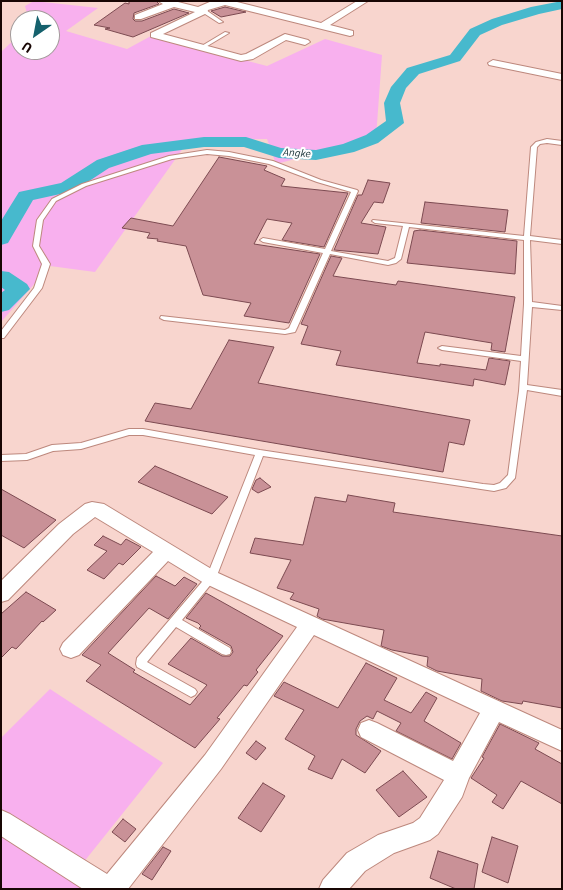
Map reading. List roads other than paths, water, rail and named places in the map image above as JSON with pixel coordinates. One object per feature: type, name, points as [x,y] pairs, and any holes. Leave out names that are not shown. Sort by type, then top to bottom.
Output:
[{"type":"street","points":[[162,1],[204,10]]},
{"type":"street","points":[[322,26],[364,1]]},
{"type":"street","points":[[305,42],[285,37],[245,58],[154,35],[216,3],[225,2],[350,33]]},
{"type":"street","points":[[138,17],[172,4]]},
{"type":"street","points":[[263,11],[275,4]]},
{"type":"street","points":[[493,63],[562,77]]},
{"type":"street","points":[[1,594],[66,529],[92,509],[102,511],[210,578],[562,741]]},
{"type":"street","points":[[71,649],[166,551]]},
{"type":"street","points":[[112,889],[213,762],[310,625]]},
{"type":"street","points":[[332,889],[356,862],[387,844],[421,832],[430,826],[453,789],[494,709]]},
{"type":"street","points":[[369,730],[458,776]]},
{"type":"street","points":[[1,822],[107,889]]},
{"type":"lane","points":[[204,10],[221,22]]},
{"type":"lane","points":[[202,47],[226,33]]},
{"type":"lane","points":[[1,458],[26,457],[52,448],[81,446],[129,432],[143,432],[260,453],[494,488],[504,486],[512,476],[523,387],[528,304],[527,238],[534,147],[541,141],[562,143]]},
{"type":"lane","points":[[1,336],[38,288],[46,264],[36,246],[40,220],[54,200],[84,186],[171,156],[207,152],[249,157],[271,162],[319,181],[355,191],[292,330],[285,332],[164,318]]},
{"type":"lane","points":[[375,221],[406,226],[562,242]]},
{"type":"lane","points":[[263,240],[388,263],[398,259],[406,226]]},
{"type":"lane","points":[[528,304],[562,308]]},
{"type":"lane","points":[[442,348],[524,359]]},
{"type":"lane","points":[[523,387],[562,392]]},
{"type":"lane","points":[[191,692],[141,664],[142,658],[210,578],[260,453]]},
{"type":"lane","points":[[174,621],[226,651]]},
{"type":"waterway","name":"Angke","points":[[1,239],[26,196],[67,187],[103,164],[148,149],[204,142],[246,142],[279,153],[316,155],[348,148],[372,139],[395,123],[392,103],[399,87],[413,71],[455,58],[475,32],[497,22],[536,10],[562,5]]},
{"type":"waterway","name":"Angke","points":[[1,277],[19,289],[1,305]]}]
